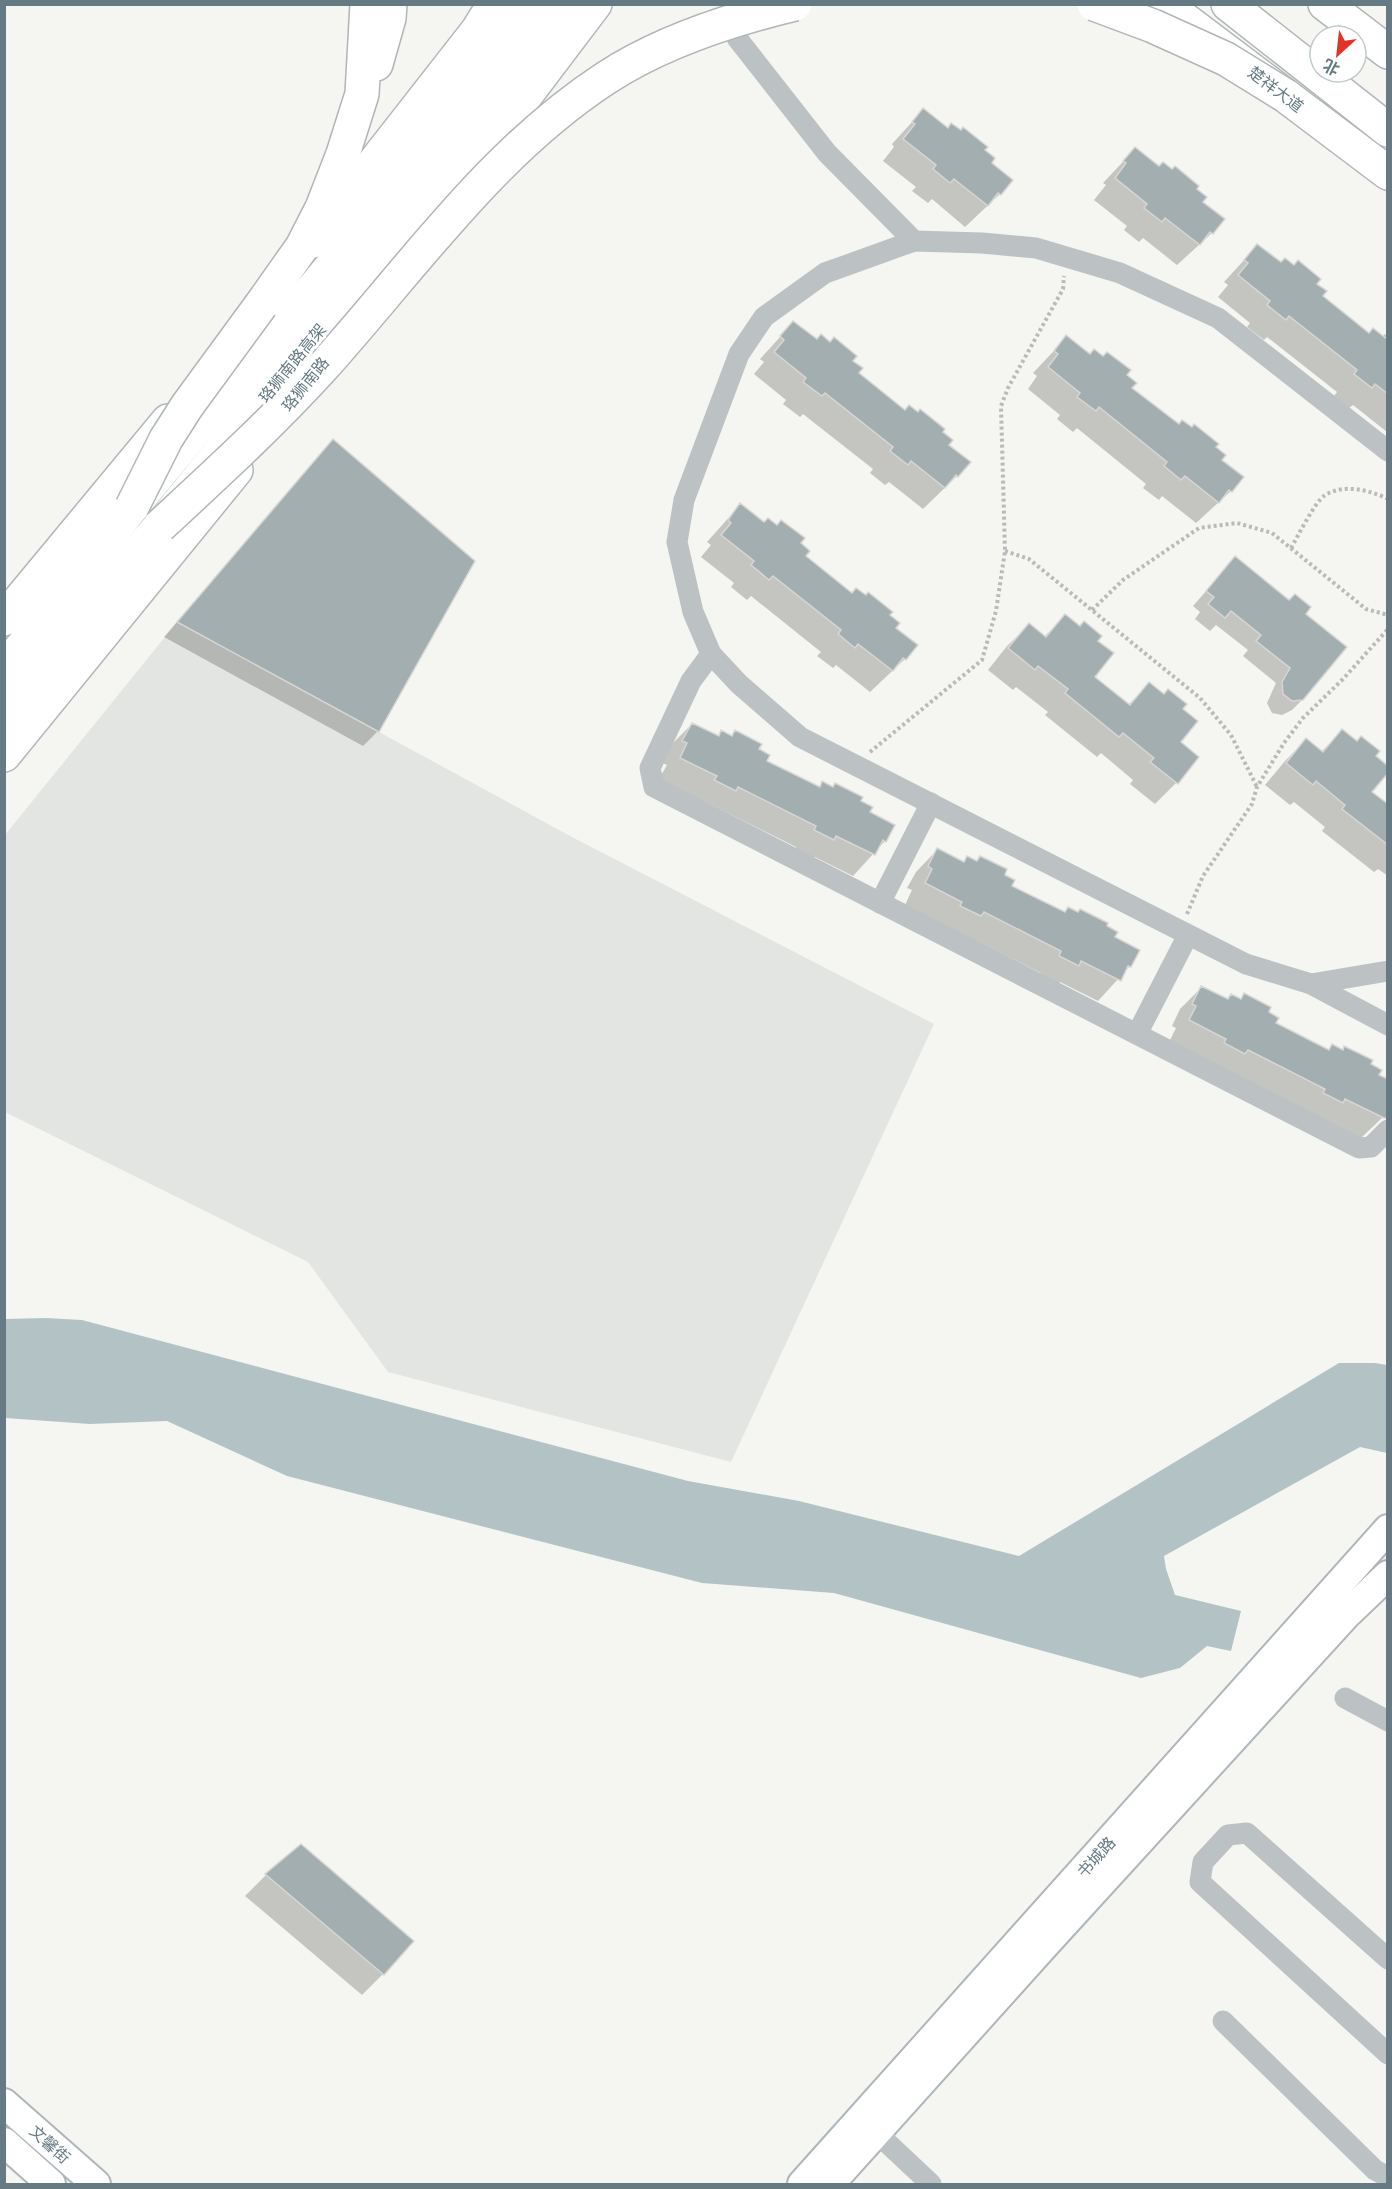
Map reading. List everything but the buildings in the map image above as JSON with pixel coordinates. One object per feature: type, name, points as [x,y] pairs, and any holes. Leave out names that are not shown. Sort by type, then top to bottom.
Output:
[{"type":"main road","points":[[362,94],[367,4]]},
{"type":"main road","points":[[132,507],[166,439],[187,406],[302,247],[326,198],[362,94],[380,55],[390,4]]},
{"type":"main road","name":"珞狮南路高架","points":[[4,668],[40,626],[132,507],[375,214],[461,103],[526,4]]},
{"type":"main road","name":"珞狮南路高架","points":[[4,711],[160,526],[404,225],[518,76],[563,4]]},
{"type":"main road","name":"珞狮南路","points":[[4,755],[330,353],[595,4]]},
{"type":"main road","points":[[160,526],[235,456],[320,370],[461,205],[501,164],[555,115],[607,77],[676,42],[741,4]]},
{"type":"main road","points":[[676,42],[752,15],[795,4]]},
{"type":"main road","points":[[1094,4],[1153,26],[1226,60],[1286,96],[1388,163]]},
{"type":"main road","name":"楚祥大道","points":[[1164,4],[1388,173]]},
{"type":"main road","points":[[1228,4],[1388,130]]},
{"type":"main road","points":[[1325,4],[1388,50]]},
{"type":"main road","points":[[1337,4],[1388,50]]},
{"type":"main road","points":[[4,619],[276,289],[481,13]]},
{"type":"main road","name":"书城路","points":[[830,2184],[869,2126],[1376,1561],[1388,1529]]},
{"type":"main road","name":"书城路","points":[[802,2184],[869,2126],[1043,1947],[1314,1650],[1388,1575]]},
{"type":"main road","name":"文馨街","points":[[4,2103],[96,2184]]},
{"type":"main road","name":"文馨街","points":[[4,2142],[51,2184]]},
{"type":"street","points":[[737,38],[827,153],[914,241]]},
{"type":"street","points":[[1388,451],[1218,318],[1120,273],[1036,248],[982,243],[914,241],[825,273],[764,317],[739,354],[684,500],[676,542],[693,612],[711,654],[739,684],[800,736],[1246,964],[1311,984],[1388,1025]]},
{"type":"street","points":[[711,654],[692,681],[650,768],[654,787],[1359,1148],[1371,1147],[1388,1130]]},
{"type":"street","points":[[880,903],[931,803]]},
{"type":"street","points":[[1137,1034],[1184,933]]},
{"type":"street","points":[[1311,984],[1388,971]]},
{"type":"street","points":[[1345,1698],[1388,1721]]},
{"type":"street","points":[[1388,1959],[1247,1833],[1228,1835],[1203,1862],[1200,1882],[1388,2054]]},
{"type":"street","points":[[1223,2021],[1375,2170],[1388,2177]]},
{"type":"street","points":[[869,2126],[931,2184]]},
{"type":"path","points":[[855,764],[982,660],[996,611],[1005,551],[1001,406],[1008,388],[1063,289],[1067,257]]},
{"type":"path","points":[[1291,548],[1323,496],[1340,489],[1373,492],[1388,499]]},
{"type":"path","points":[[1092,610],[1123,580],[1199,528],[1237,523],[1272,533],[1366,609],[1388,615]]},
{"type":"path","points":[[1005,551],[1029,559],[1200,698],[1231,735],[1257,787]]},
{"type":"path","points":[[1184,933],[1203,876],[1252,804],[1257,787],[1284,743],[1303,717],[1343,679],[1388,629]]},
{"type":"shaded area","points":[[177,622],[570,836],[934,1024],[731,1462],[388,1372],[308,1262],[5,1112],[5,835]]},
{"type":"shaded area","points":[[5,1319],[82,1320],[688,1481],[799,1501],[1019,1556],[1339,1363],[1387,1365],[1387,1453],[1360,1447],[1164,1556],[1175,1595],[1241,1611],[1231,1651],[1207,1646],[1180,1668],[1141,1678],[834,1593],[702,1583],[287,1476],[167,1421],[90,1424],[5,1418]]}]
